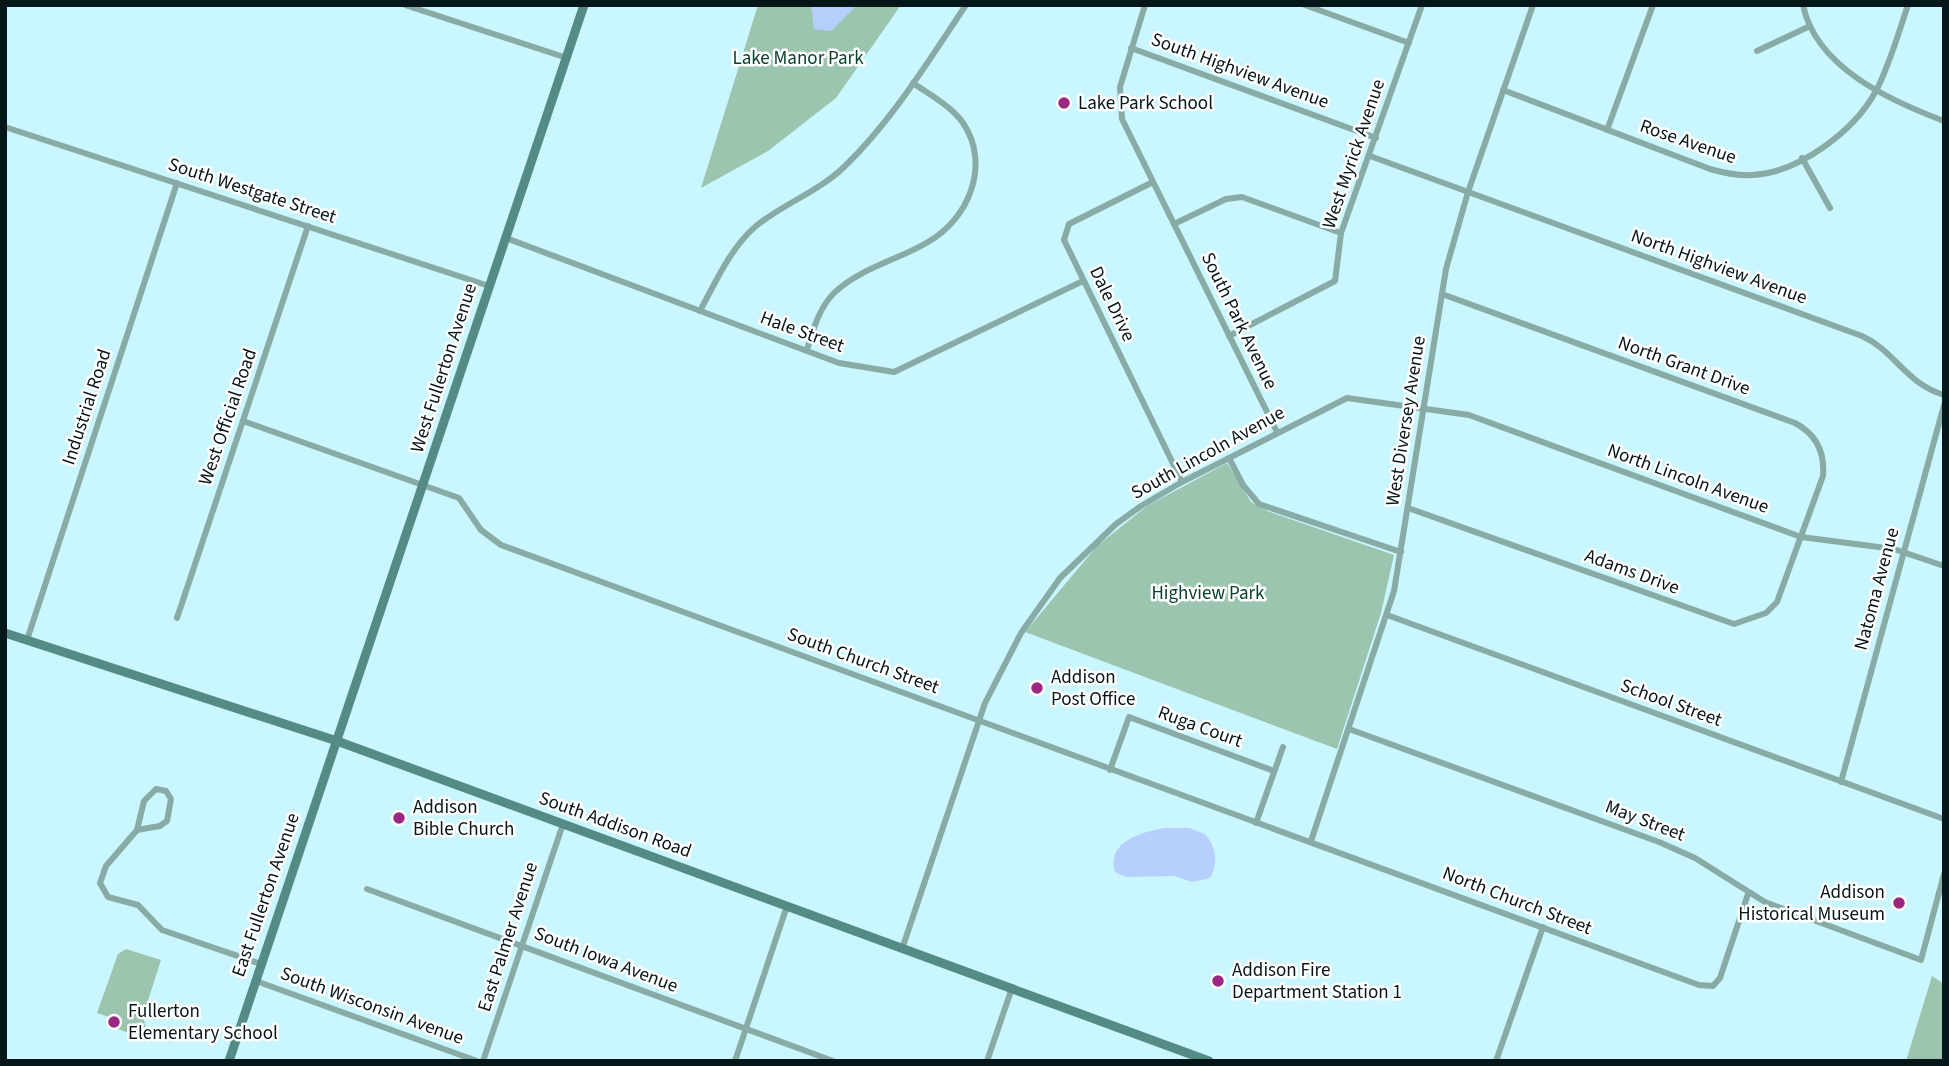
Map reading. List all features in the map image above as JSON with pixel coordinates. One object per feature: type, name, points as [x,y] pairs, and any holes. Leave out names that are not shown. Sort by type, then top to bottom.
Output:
[{"type":"street","points":[[405,5],[566,58]]},
{"type":"street","name":"West Fullerton Avenue","points":[[337,741],[584,5]]},
{"type":"street","points":[[700,311],[746,236],[757,225],[844,167],[914,83],[966,5]]},
{"type":"street","name":"South Park Avenue","points":[[1145,5],[1120,87],[1122,119],[1277,432]]},
{"type":"street","points":[[1305,5],[1409,43]]},
{"type":"street","name":"West Myrick Avenue","points":[[1229,336],[1335,281],[1341,233],[1422,5]]},
{"type":"street","name":"West Diversey Avenue","points":[[1311,841],[1387,615],[1401,552],[1451,246],[1532,5]]},
{"type":"street","points":[[1607,130],[1653,5]]},
{"type":"street","points":[[1803,5],[1810,26],[1838,61],[1876,91],[1944,121]]},
{"type":"street","name":"Rose Avenue","points":[[1503,90],[1728,174],[1768,173],[1802,158],[1838,136],[1863,110],[1876,91],[1908,5]]},
{"type":"street","points":[[1757,51],[1810,26]]},
{"type":"street","name":"South Highview Avenue","points":[[1131,48],[1376,138]]},
{"type":"street","points":[[807,350],[821,312],[837,290],[941,234],[958,215],[970,194],[976,158],[969,133],[956,113],[914,83]]},
{"type":"street","name":"South Westgate Street","points":[[5,127],[489,286]]},
{"type":"street","points":[[1370,156],[1468,192]]},
{"type":"street","points":[[1802,158],[1830,208]]},
{"type":"street","name":"Dale Drive","points":[[1153,182],[1066,228],[1064,240],[1182,482]]},
{"type":"street","name":"Industrial Road","points":[[27,640],[177,183]]},
{"type":"street","name":"North Highview Avenue","points":[[1468,192],[1863,336],[1880,345],[1915,382],[1944,395]]},
{"type":"street","points":[[1174,224],[1226,199],[1248,199],[1341,233]]},
{"type":"street","name":"West Official Road","points":[[177,618],[308,226]]},
{"type":"street","name":"Hale Street","points":[[506,238],[859,368],[894,372],[1083,281]]},
{"type":"street","name":"North Grant Drive","points":[[1442,294],[1804,429],[1817,443],[1823,469],[1801,537]]},
{"type":"street","name":"South Lincoln Avenue","points":[[902,949],[979,721],[1014,645],[1060,578],[1116,524],[1182,482],[1347,398],[1424,408]]},
{"type":"street","name":"Natoma Avenue","points":[[1841,782],[1944,405]]},
{"type":"street","name":"North Lincoln Avenue","points":[[1424,408],[1469,415],[1801,537],[1903,551],[1944,566]]},
{"type":"street","name":"South Church Street","points":[[243,421],[424,483],[459,498],[481,530],[501,545],[1110,770],[1311,841]]},
{"type":"street","points":[[1228,458],[1243,485],[1259,504],[1401,552]]},
{"type":"street","name":"Adams Drive","points":[[1408,508],[1734,624],[1755,619],[1772,608],[1801,537]]},
{"type":"street","name":"School Street","points":[[1387,615],[1944,819]]},
{"type":"street","name":"South Addison Road","points":[[5,633],[337,741],[1209,1061]]},
{"type":"street","name":"Ruga Court","points":[[1110,770],[1129,717],[1274,771]]},
{"type":"street","name":"May Street","points":[[1349,729],[1659,842],[1695,858],[1748,894],[1921,960],[1944,874]]},
{"type":"street","name":"East Fullerton Avenue","points":[[229,1061],[337,741]]},
{"type":"street","points":[[1256,823],[1283,747]]},
{"type":"street","points":[[137,830],[160,826],[167,821],[171,799],[166,791],[156,789],[149,792],[139,816],[137,830],[106,866],[100,883],[108,897],[138,905],[162,930],[261,964]]},
{"type":"street","name":"East Palmer Avenue","points":[[483,1061],[563,824]]},
{"type":"street","name":"North Church Street","points":[[1311,841],[1699,985],[1713,986],[1720,978],[1748,894]]},
{"type":"street","name":"South Iowa Avenue","points":[[367,889],[833,1061]]},
{"type":"street","points":[[735,1061],[787,906]]},
{"type":"street","points":[[1496,1061],[1543,927]]},
{"type":"street","name":"South Wisconsin Avenue","points":[[256,981],[477,1061]]},
{"type":"street","points":[[987,1061],[1012,988]]},
{"type":"green space","name":"Lake Manor Park","points":[[758,5],[901,5],[836,98],[768,151],[701,188]]},
{"type":"green space","name":"Highview Park","points":[[1227,463],[1251,502],[1270,512],[1394,555],[1381,613],[1337,749],[1025,632],[1097,546],[1147,506]]},
{"type":"green space","points":[[126,949],[161,960],[143,1016],[147,1033],[140,1037],[112,1027],[115,1019],[97,1013],[118,954]]},
{"type":"green space","points":[[1932,976],[1944,984],[1944,1061],[1906,1061]]},
{"type":"water","points":[[811,5],[857,5],[831,31],[814,29]]},
{"type":"water","points":[[1165,828],[1189,828],[1205,834],[1215,855],[1215,866],[1210,878],[1192,882],[1175,876],[1126,877],[1115,872],[1116,853],[1121,846],[1136,836]]},
{"type":"place","name":"Lake Park School","points":[[1064,103]]},
{"type":"place","name":"Addison Post Office","points":[[1037,688]]},
{"type":"place","name":"Addison Bible Church","points":[[399,818]]},
{"type":"place","name":"Addison Historical Museum","points":[[1899,903]]},
{"type":"place","name":"Addison Fire Department Station 1","points":[[1218,981]]},
{"type":"place","name":"Fullerton Elementary School","points":[[114,1022]]}]
